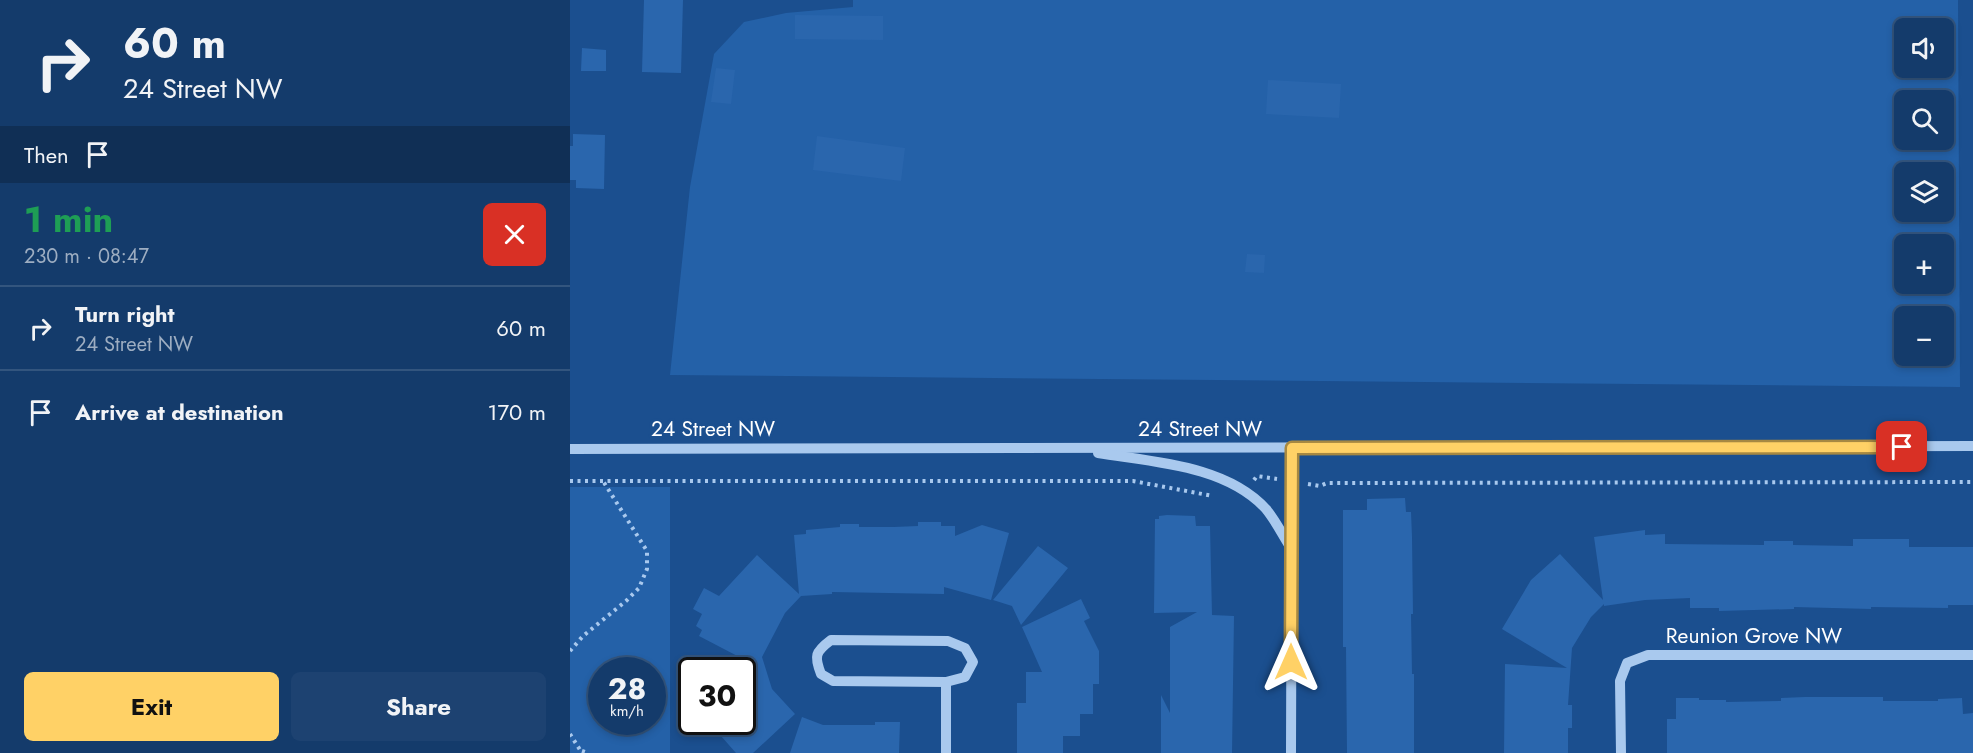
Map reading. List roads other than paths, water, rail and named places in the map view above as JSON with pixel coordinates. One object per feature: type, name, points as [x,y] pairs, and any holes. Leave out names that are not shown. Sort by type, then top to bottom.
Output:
[{"type":"street","name":"24 Street NW","points":[[570,449],[1973,447]]},
{"type":"street","points":[[1066,448],[1179,466],[1228,480],[1245,491],[1266,510],[1291,549]]},
{"type":"street","points":[[1291,753],[1292,448]]},
{"type":"street","points":[[831,640],[948,641],[965,648],[973,662],[965,677],[946,682],[833,681],[821,675],[816,660],[820,649],[831,640]]},
{"type":"street","name":"Reunion Grove NW","points":[[1621,753],[1620,681],[1627,663],[1648,655],[1973,655]]},
{"type":"street","points":[[946,682],[946,753]]}]
